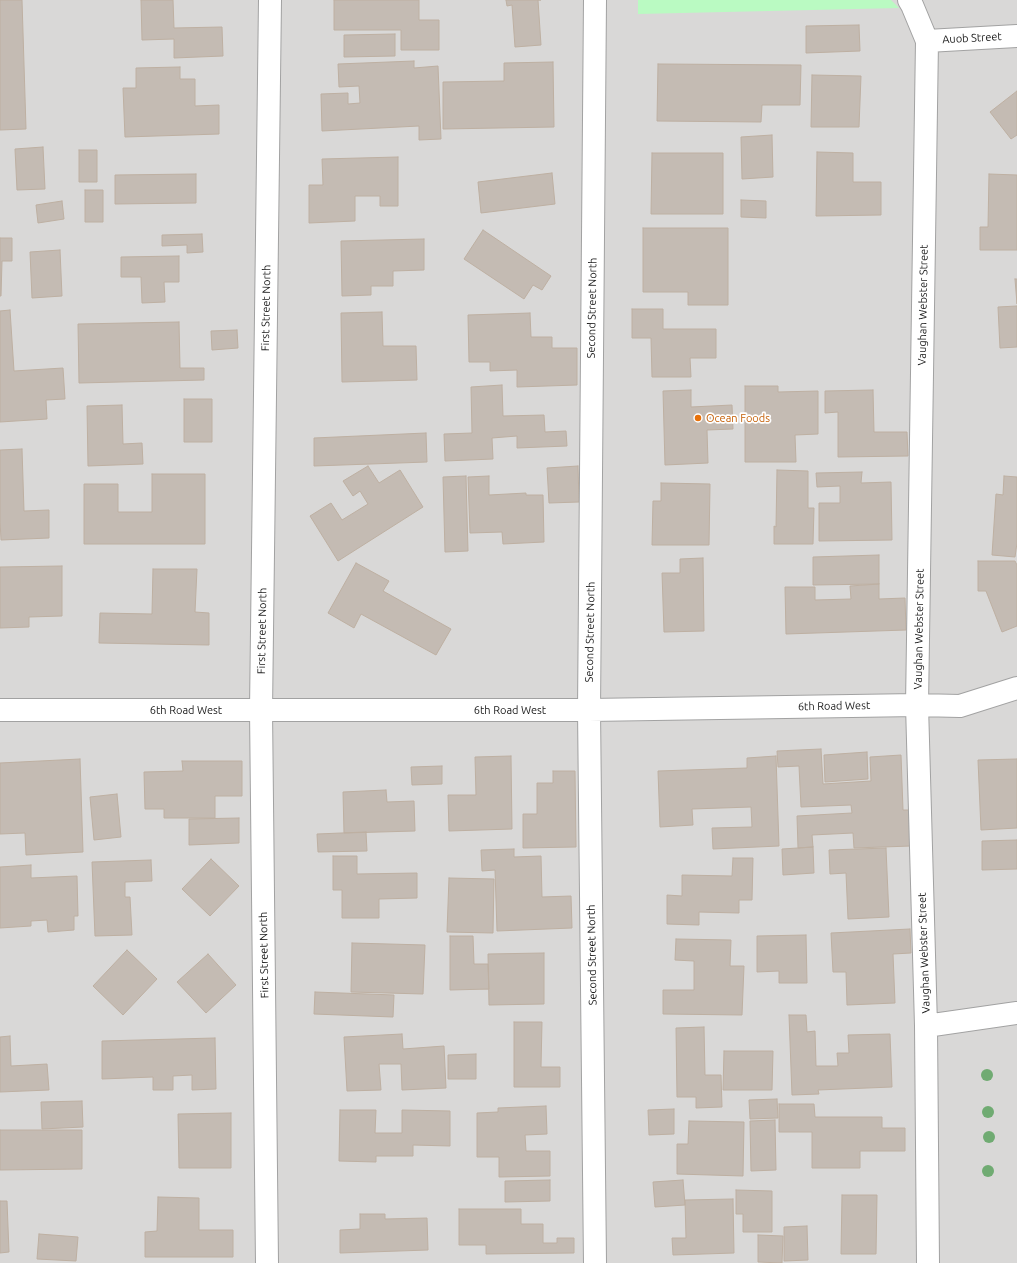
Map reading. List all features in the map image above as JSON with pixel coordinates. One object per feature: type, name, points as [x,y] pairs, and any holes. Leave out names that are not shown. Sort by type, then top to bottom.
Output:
[{"type":"street","name":"First Street North","points":[[267,1263],[261,710],[270,0]]},
{"type":"street","name":"Second Street North","points":[[595,0],[589,710],[595,1263]]},
{"type":"street","name":"Vaughan Webster Street","points":[[909,0],[927,41],[917,705],[926,1026],[928,1263]]},
{"type":"street","name":"Auob Street","points":[[927,41],[1017,36]]},
{"type":"street","name":"6th Road West","points":[[0,710],[589,710],[917,705],[960,706],[1017,688]]},
{"type":"street","points":[[926,1026],[1017,1013]]},
{"type":"shaded area","points":[[0,0],[1017,0],[1017,1263],[0,1263]]},
{"type":"green space","points":[[638,0],[891,0],[899,8],[638,14]]},
{"type":"building","points":[[0,0],[22,0],[26,129],[0,130]]},
{"type":"building","points":[[141,0],[173,0],[174,28],[222,27],[223,56],[174,58],[174,39],[142,40]]},
{"type":"building","points":[[334,0],[419,0],[419,20],[439,20],[439,50],[401,50],[401,30],[334,30]]},
{"type":"building","points":[[506,0],[538,0],[541,45],[515,47],[512,5],[507,6]]},
{"type":"building","points":[[859,25],[860,51],[806,53],[806,26]]},
{"type":"building","points":[[395,34],[395,56],[344,57],[344,35]]},
{"type":"building","points":[[414,61],[414,68],[438,66],[441,139],[419,140],[419,126],[322,131],[321,94],[348,93],[348,104],[360,103],[359,86],[339,87],[338,64]]},
{"type":"building","points":[[553,62],[554,127],[443,129],[443,82],[504,81],[504,63]]},
{"type":"building","points":[[658,64],[801,65],[800,105],[762,105],[761,122],[657,121]]},
{"type":"building","points":[[180,67],[180,79],[195,79],[195,106],[219,105],[219,134],[125,137],[123,88],[136,88],[136,68]]},
{"type":"building","points":[[812,75],[861,76],[859,127],[811,127]]},
{"type":"building","points":[[1017,91],[1017,135],[1011,139],[990,112]]},
{"type":"building","points":[[772,135],[773,177],[742,179],[741,137]]},
{"type":"building","points":[[43,147],[45,189],[17,190],[15,149]]},
{"type":"building","points":[[79,150],[97,150],[97,182],[79,182]]},
{"type":"building","points":[[817,152],[853,153],[853,182],[881,182],[881,215],[816,216]]},
{"type":"building","points":[[652,153],[723,153],[723,214],[651,214]]},
{"type":"building","points":[[398,157],[398,206],[380,206],[380,196],[355,196],[355,221],[309,223],[309,185],[323,185],[322,159]]},
{"type":"building","points":[[552,173],[555,204],[481,213],[478,182]]},
{"type":"building","points":[[196,174],[196,203],[115,204],[115,175]]},
{"type":"building","points":[[989,174],[1017,175],[1017,250],[980,250],[980,227],[988,227]]},
{"type":"building","points":[[85,190],[103,190],[103,222],[85,222]]},
{"type":"building","points":[[741,200],[766,201],[766,218],[741,217]]},
{"type":"building","points":[[62,201],[64,219],[38,223],[36,205]]},
{"type":"building","points":[[643,228],[728,228],[728,305],[688,305],[688,292],[643,292]]},
{"type":"building","points":[[483,230],[551,276],[542,290],[533,285],[524,299],[464,259]]},
{"type":"building","points":[[202,234],[203,252],[187,253],[187,245],[162,246],[162,235]]},
{"type":"building","points":[[0,238],[12,238],[12,261],[2,261],[1,296],[0,296]]},
{"type":"building","points":[[424,239],[424,270],[393,271],[393,286],[371,286],[371,295],[342,296],[341,241]]},
{"type":"building","points":[[60,250],[62,296],[32,298],[30,252]]},
{"type":"building","points":[[179,256],[179,282],[164,282],[165,302],[142,303],[141,277],[121,277],[121,257]]},
{"type":"building","points":[[1015,279],[1017,279],[1017,304]]},
{"type":"building","points":[[1017,306],[1017,347],[1000,348],[998,307]]},
{"type":"building","points":[[632,309],[663,309],[663,329],[716,329],[716,358],[690,358],[691,377],[652,377],[651,338],[632,338]]},
{"type":"building","points":[[10,310],[14,371],[63,368],[65,399],[46,400],[47,419],[0,422],[0,311]]},
{"type":"building","points":[[382,312],[383,346],[416,346],[417,380],[342,382],[341,313]]},
{"type":"building","points":[[530,313],[531,337],[552,337],[552,348],[577,348],[577,385],[517,387],[517,370],[490,371],[490,362],[469,362],[468,315]]},
{"type":"building","points":[[179,322],[180,368],[204,368],[204,380],[79,383],[78,324]]},
{"type":"building","points":[[237,330],[238,348],[212,350],[211,331]]},
{"type":"building","points":[[502,385],[503,416],[544,415],[545,432],[566,431],[567,446],[517,448],[517,436],[492,438],[493,459],[445,461],[444,434],[472,433],[471,387]]},
{"type":"building","points":[[745,386],[778,386],[778,392],[818,391],[818,434],[795,435],[796,462],[745,462]]},
{"type":"building","name":"Ocean Foods","points":[[691,390],[691,407],[732,405],[733,429],[707,430],[708,463],[665,465],[663,391]]},
{"type":"building","points":[[873,390],[874,432],[907,432],[908,456],[838,457],[838,412],[825,413],[825,391]]},
{"type":"building","points":[[184,399],[212,399],[212,442],[184,442]]},
{"type":"building","points":[[122,405],[123,444],[142,443],[143,464],[88,466],[87,406]]},
{"type":"building","points":[[426,433],[427,462],[314,466],[314,438]]},
{"type":"building","points":[[22,449],[24,511],[49,510],[49,538],[1,540],[0,450]]},
{"type":"building","points":[[368,466],[379,483],[400,470],[423,507],[338,561],[310,516],[331,503],[342,520],[368,504],[360,491],[353,496],[343,481]]},
{"type":"building","points":[[578,466],[579,502],[549,503],[547,468]]},
{"type":"building","points":[[777,470],[808,471],[808,508],[814,508],[813,544],[774,544],[774,526],[776,527]]},
{"type":"building","points":[[862,472],[861,483],[891,482],[892,540],[819,541],[819,503],[840,503],[840,486],[817,487],[816,473]]},
{"type":"building","points":[[152,474],[205,474],[205,544],[84,544],[84,484],[118,484],[118,512],[152,512]]},
{"type":"building","points":[[466,476],[468,551],[445,552],[443,477]]},
{"type":"building","points":[[489,476],[489,495],[526,493],[526,495],[543,495],[544,542],[503,544],[502,532],[470,533],[468,477]]},
{"type":"building","points":[[1004,476],[1017,477],[1017,543],[1015,557],[992,555],[996,494],[1003,495]]},
{"type":"building","points":[[661,483],[710,484],[709,545],[652,545],[653,501],[661,501]]},
{"type":"building","points":[[879,555],[879,584],[813,585],[813,557]]},
{"type":"building","points":[[703,558],[704,631],[664,632],[662,573],[680,573],[680,559]]},
{"type":"building","points":[[978,561],[1015,561],[1017,565],[1017,626],[1002,632],[986,591],[978,591]]},
{"type":"building","points":[[356,563],[389,581],[383,591],[451,629],[436,655],[361,614],[354,628],[328,613]]},
{"type":"building","points":[[62,566],[62,616],[29,617],[29,627],[0,628],[0,567]]},
{"type":"building","points":[[153,569],[197,569],[195,612],[209,613],[209,645],[99,643],[100,613],[152,614]]},
{"type":"building","points":[[879,584],[879,599],[905,598],[906,630],[786,634],[785,587],[815,587],[815,600],[851,599],[850,586]]},
{"type":"building","points":[[821,749],[823,784],[871,781],[870,757],[901,755],[903,810],[910,810],[911,846],[854,848],[853,833],[812,835],[813,847],[798,848],[797,816],[852,813],[851,805],[801,807],[799,766],[778,767],[777,751]]},
{"type":"building","points":[[867,752],[868,779],[825,782],[824,755]]},
{"type":"building","points":[[511,756],[512,829],[449,831],[448,795],[476,795],[475,757]]},
{"type":"building","points":[[776,756],[779,846],[713,849],[712,828],[752,827],[751,807],[692,809],[693,825],[660,827],[658,771],[747,768],[747,758]]},
{"type":"building","points":[[80,759],[83,852],[26,855],[25,833],[0,834],[0,763]]},
{"type":"building","points":[[1017,759],[1017,828],[981,830],[978,760]]},
{"type":"building","points":[[182,761],[242,761],[242,796],[215,796],[215,818],[164,818],[164,809],[145,809],[144,772],[183,771]]},
{"type":"building","points":[[442,766],[442,784],[412,785],[411,767]]},
{"type":"building","points":[[553,771],[575,771],[576,847],[523,848],[523,814],[537,814],[537,783],[553,783]]},
{"type":"building","points":[[386,790],[387,802],[414,801],[415,831],[344,833],[343,792]]},
{"type":"building","points":[[117,794],[121,837],[94,840],[90,797]]},
{"type":"building","points":[[239,818],[239,843],[189,845],[189,819]]},
{"type":"building","points":[[366,832],[367,851],[318,852],[317,834]]},
{"type":"building","points":[[1017,840],[1017,869],[982,870],[982,841]]},
{"type":"building","points":[[813,847],[814,873],[783,875],[782,849]]},
{"type":"building","points":[[886,848],[889,917],[848,919],[846,873],[830,874],[829,850]]},
{"type":"building","points":[[514,849],[514,857],[541,856],[542,897],[571,896],[572,928],[497,931],[495,870],[482,871],[481,850]]},
{"type":"building","points":[[333,856],[357,856],[357,874],[417,873],[417,898],[379,899],[379,918],[342,918],[342,890],[333,890]]},
{"type":"building","points":[[733,858],[753,858],[752,900],[739,900],[739,913],[699,912],[699,925],[667,924],[667,895],[682,896],[682,875],[732,876]]},
{"type":"building","points":[[211,859],[239,886],[210,916],[182,889]]},
{"type":"building","points":[[151,860],[152,881],[125,882],[125,897],[130,897],[132,935],[95,936],[92,862]]},
{"type":"building","points":[[31,865],[31,878],[77,876],[78,916],[74,916],[74,930],[48,932],[47,920],[31,921],[31,926],[0,928],[0,867]]},
{"type":"building","points":[[449,878],[494,879],[493,933],[447,932]]},
{"type":"building","points":[[910,929],[911,953],[893,954],[895,1003],[847,1005],[846,972],[833,972],[831,933]]},
{"type":"building","points":[[806,935],[807,983],[779,983],[779,971],[757,972],[757,936]]},
{"type":"building","points":[[450,936],[473,936],[474,964],[488,964],[489,989],[450,990]]},
{"type":"building","points":[[676,939],[731,940],[730,966],[744,966],[742,1015],[663,1014],[663,990],[694,990],[694,961],[675,960]]},
{"type":"building","points":[[352,943],[425,945],[423,994],[351,992]]},
{"type":"building","points":[[127,950],[157,979],[123,1015],[93,986]]},
{"type":"building","points":[[544,953],[544,1004],[489,1005],[488,954]]},
{"type":"building","points":[[208,954],[236,985],[206,1013],[177,982]]},
{"type":"building","points":[[315,992],[394,995],[393,1017],[314,1014]]},
{"type":"building","points":[[789,1015],[806,1015],[807,1032],[815,1031],[816,1066],[838,1066],[837,1053],[849,1053],[848,1035],[890,1034],[892,1087],[818,1090],[819,1094],[792,1095]]},
{"type":"building","points":[[514,1022],[542,1022],[541,1067],[560,1067],[560,1087],[514,1087]]},
{"type":"building","points":[[704,1027],[705,1075],[721,1075],[722,1107],[696,1108],[696,1097],[677,1097],[676,1028]]},
{"type":"building","points":[[402,1034],[403,1049],[444,1046],[446,1088],[402,1090],[401,1064],[379,1064],[381,1090],[347,1091],[344,1037]]},
{"type":"building","points":[[10,1036],[11,1066],[47,1064],[49,1090],[0,1092],[0,1037]]},
{"type":"building","points":[[215,1038],[216,1089],[192,1090],[192,1075],[173,1076],[173,1090],[153,1090],[153,1077],[102,1079],[102,1041]]},
{"type":"building","points":[[724,1051],[773,1051],[772,1090],[723,1090]]},
{"type":"building","points":[[476,1054],[476,1079],[448,1079],[448,1055]]},
{"type":"building","points":[[777,1099],[778,1118],[750,1119],[749,1100]]},
{"type":"building","points":[[82,1101],[83,1127],[42,1129],[41,1102]]},
{"type":"building","points":[[779,1104],[814,1104],[815,1117],[882,1117],[882,1128],[905,1128],[905,1151],[860,1151],[860,1168],[812,1168],[812,1132],[779,1132]]},
{"type":"building","points":[[546,1106],[547,1134],[525,1135],[526,1151],[550,1151],[550,1176],[499,1177],[499,1157],[477,1157],[477,1113],[498,1112],[498,1108]]},
{"type":"building","points":[[674,1109],[674,1134],[649,1135],[648,1110]]},
{"type":"building","points":[[340,1110],[376,1110],[375,1133],[402,1133],[402,1110],[450,1111],[450,1146],[413,1145],[413,1156],[376,1156],[376,1162],[339,1161]]},
{"type":"building","points":[[231,1113],[231,1168],[179,1168],[178,1114]]},
{"type":"building","points":[[775,1120],[776,1170],[751,1171],[750,1121]]},
{"type":"building","points":[[689,1121],[744,1122],[743,1176],[677,1174],[677,1144],[688,1144]]},
{"type":"building","points":[[0,1130],[82,1130],[82,1169],[0,1170]]},
{"type":"building","points":[[550,1180],[550,1201],[505,1202],[505,1181]]},
{"type":"building","points":[[683,1180],[685,1205],[655,1207],[653,1182]]},
{"type":"building","points":[[736,1190],[772,1191],[772,1232],[743,1232],[743,1214],[736,1214]]},
{"type":"building","points":[[842,1195],[877,1195],[876,1254],[841,1254]]},
{"type":"building","points":[[158,1197],[199,1198],[199,1230],[233,1230],[233,1257],[145,1257],[145,1232],[157,1231]]},
{"type":"building","points":[[733,1199],[734,1253],[673,1255],[672,1238],[686,1238],[685,1200]]},
{"type":"building","points":[[0,1201],[7,1201],[9,1252],[0,1253]]},
{"type":"building","points":[[459,1209],[521,1209],[521,1224],[543,1224],[543,1243],[557,1243],[557,1238],[574,1238],[574,1253],[486,1254],[486,1245],[459,1245]]},
{"type":"building","points":[[360,1214],[385,1214],[385,1219],[427,1218],[428,1250],[340,1253],[340,1230],[360,1229]]},
{"type":"building","points":[[807,1226],[808,1260],[784,1261],[784,1227]]},
{"type":"building","points":[[39,1234],[78,1237],[76,1261],[37,1259]]},
{"type":"building","points":[[758,1235],[783,1236],[782,1263],[758,1262]]},
{"type":"place","name":"Ocean Foods","points":[[698,418]]}]
